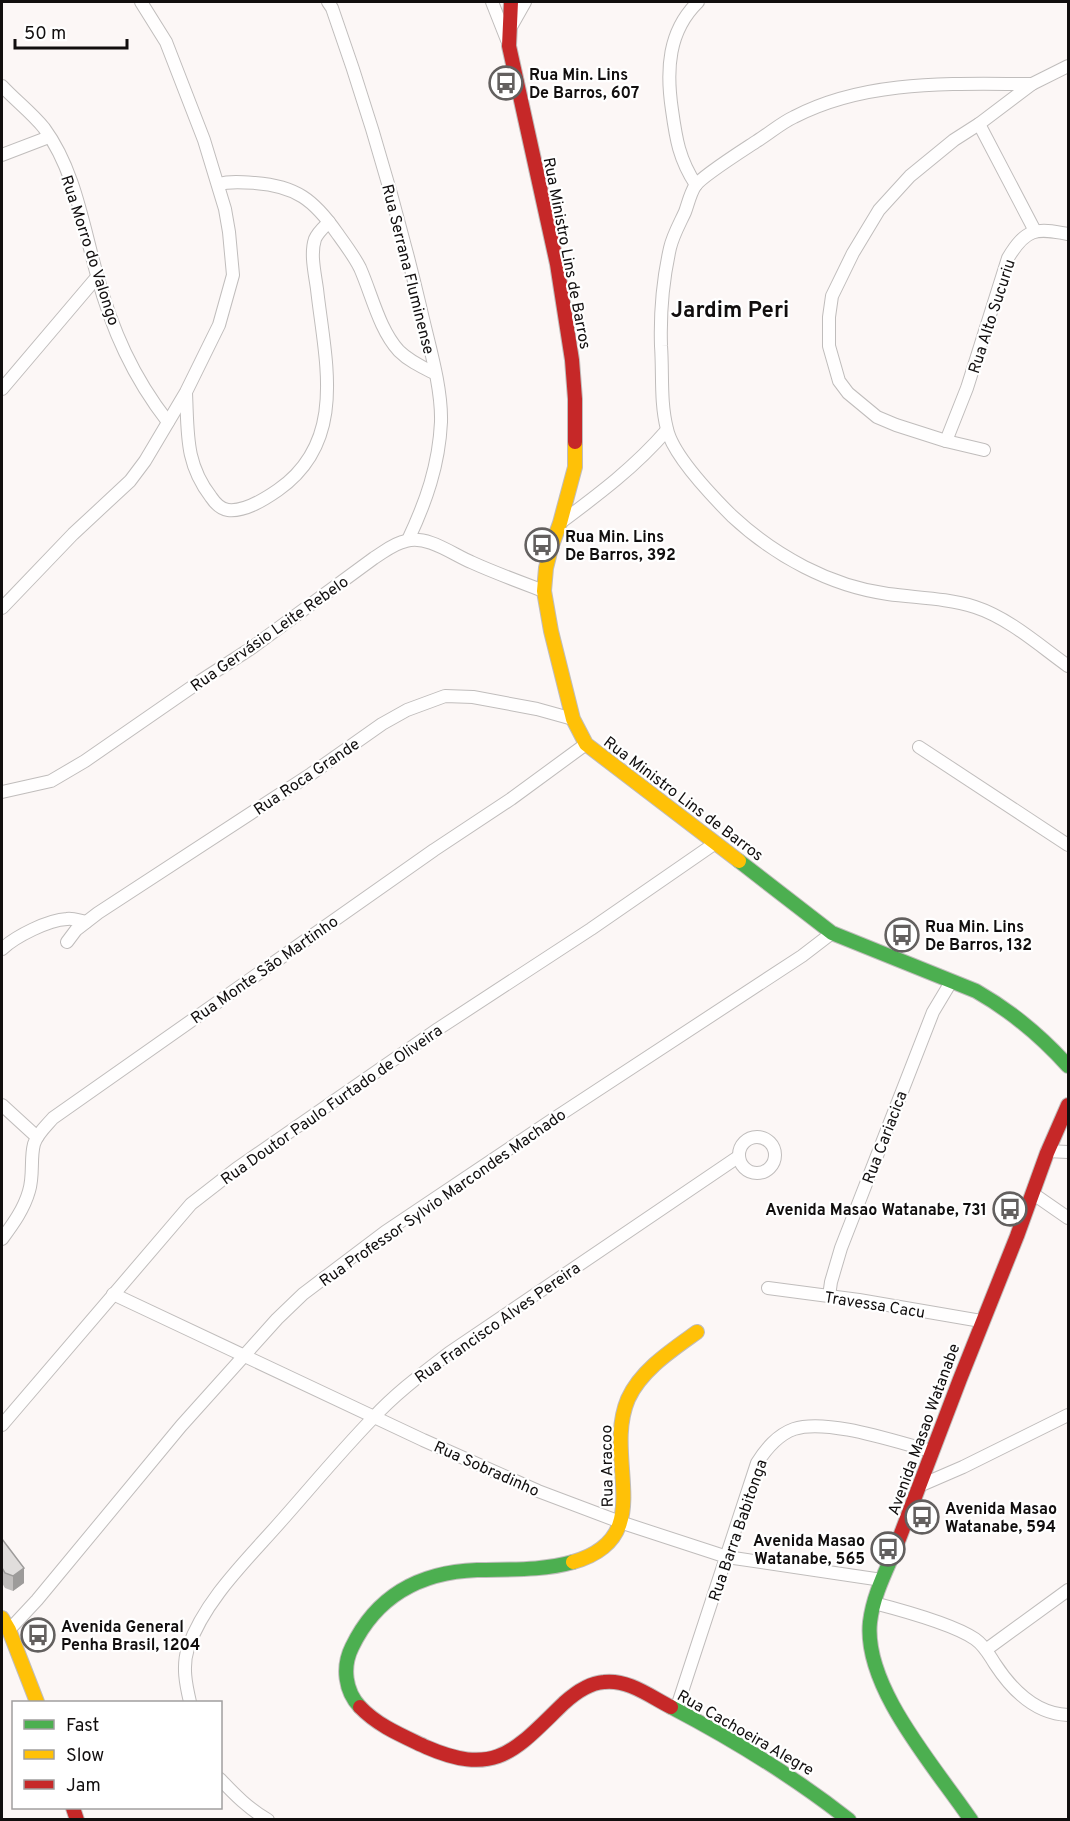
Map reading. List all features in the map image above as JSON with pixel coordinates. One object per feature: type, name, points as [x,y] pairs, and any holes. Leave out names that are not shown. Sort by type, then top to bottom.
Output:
[{"type":"street","points":[[2,608],[67,540],[130,481],[145,461],[186,392],[219,325],[233,275],[229,232],[218,184],[186,90],[166,42],[141,2]]},
{"type":"street","name":"Rua Serrana Fluminense","points":[[328,2],[366,105],[377,151],[394,201],[434,373],[441,421],[436,468],[424,504],[408,540]]},
{"type":"street","points":[[492,2],[509,46]]},
{"type":"street","name":"Rua Ministro Lins de Barros","points":[[511,2],[512,26],[509,46],[557,264],[572,360],[576,431],[575,467],[551,548],[544,591],[550,631],[573,719],[586,744],[832,933],[976,991],[999,1003],[1060,1056],[1068,1066]]},
{"type":"street","points":[[512,26],[525,2]]},
{"type":"street","points":[[696,185],[680,155],[669,88],[669,68],[674,38],[681,24],[698,2]]},
{"type":"street","points":[[984,450],[946,441],[877,417],[848,393],[839,381],[829,346],[832,296],[853,253],[879,210],[910,176],[954,140],[980,124],[1032,84],[1068,66]]},
{"type":"street","points":[[1032,84],[919,86],[862,93],[840,99],[816,107],[776,127],[696,185],[670,246],[661,310],[663,403],[672,445],[732,516],[768,544],[817,574],[861,588],[888,594],[947,600],[978,608],[1001,619],[1068,666]]},
{"type":"street","name":"Rua Morro do Valongo","points":[[2,86],[38,121],[49,137],[72,185],[97,277],[128,362],[148,396],[168,422]]},
{"type":"street","points":[[980,124],[1035,231],[1068,234]]},
{"type":"street","points":[[2,155],[49,137]]},
{"type":"street","points":[[218,184],[229,182],[280,186],[309,199],[329,222],[358,265],[385,331],[399,351],[413,362],[434,373]]},
{"type":"street","points":[[186,392],[188,434],[194,470],[202,486],[220,507],[231,510],[253,504],[268,497],[301,471],[315,451],[327,415],[327,366],[319,316],[314,252],[315,240],[329,222]]},
{"type":"street","name":"Rua Alto Sucuriu","points":[[946,441],[967,388],[1008,258],[1019,240],[1035,231]]},
{"type":"street","points":[[2,388],[97,277]]},
{"type":"street","points":[[560,523],[629,470],[667,430]]},
{"type":"street","points":[[408,540],[423,541],[440,547],[544,591]]},
{"type":"street","name":"Rua Gervásio Leite Rebelo","points":[[2,792],[51,781],[86,761],[250,649],[374,558],[408,540]]},
{"type":"street","name":"Rua Roca Grande","points":[[68,942],[86,922],[311,774],[382,724],[407,710],[445,696],[473,697],[537,709],[573,719]]},
{"type":"street","name":"Rua Monte São Martinho","points":[[37,1137],[53,1118],[511,799],[586,744]]},
{"type":"street","points":[[919,747],[1068,845]]},
{"type":"street","name":"Rua Doutor Paulo Furtado de Oliveira","points":[[2,1425],[191,1204],[236,1169],[438,1029],[600,923],[714,844]]},
{"type":"street","points":[[2,949],[24,933],[60,920],[69,918],[86,922]]},
{"type":"street","name":"Rua Professor Sylvio Marcondes Machado","points":[[5,1624],[37,1600],[181,1426],[243,1356],[303,1294],[385,1232],[802,956],[832,933]]},
{"type":"street","name":"Rua Cariacica","points":[[829,1296],[841,1248],[933,1012],[951,982]]},
{"type":"street","points":[[2,1105],[37,1137],[33,1146],[32,1180],[29,1193],[15,1221],[2,1239]]},
{"type":"street","name":"Avenida Masao Watanabe","points":[[971,1820],[909,1731],[890,1699],[875,1663],[870,1641],[870,1625],[874,1603],[882,1580],[931,1451],[1018,1233],[1047,1151],[1068,1105]]},
{"type":"street","points":[[1047,1151],[1068,1152]]},
{"type":"street","name":"Rua Francisco Alves Pereira","points":[[190,1701],[185,1669],[187,1651],[210,1605],[250,1556],[374,1416],[408,1385],[449,1353],[738,1157]]},
{"type":"street","points":[[1032,1192],[1068,1218]]},
{"type":"street","name":"Travessa Cacu","points":[[768,1288],[981,1322]]},
{"type":"street","name":"Rua Sobradinho","points":[[112,1294],[538,1491],[623,1523],[727,1557],[882,1580]]},
{"type":"street","name":"Rua Aracoo","points":[[623,1523],[624,1506],[619,1439],[621,1419],[629,1396],[655,1364],[697,1332]]},
{"type":"street","points":[[919,1486],[1068,1415]]},
{"type":"street","name":"Rua Barra Babitonga","points":[[676,1710],[757,1463],[772,1443],[793,1429],[812,1425],[841,1428],[931,1451]]},
{"type":"street","name":"Rua Cachoeira Alegre","points":[[623,1523],[613,1541],[600,1552],[581,1561],[544,1568],[447,1572],[419,1581],[399,1591],[376,1611],[350,1648],[345,1666],[347,1685],[356,1702],[369,1716],[390,1729],[436,1751],[460,1758],[483,1761],[506,1753],[530,1738],[566,1702],[584,1688],[599,1682],[615,1681],[713,1728],[818,1794],[849,1820]]},
{"type":"street","points":[[987,1649],[1068,1590]]},
{"type":"street","points":[[874,1603],[951,1628],[974,1638],[987,1649],[995,1665],[1019,1695],[1031,1704],[1046,1710],[1068,1714]]},
{"type":"street","points":[[5,1624],[37,1701]]},
{"type":"street","points":[[222,1781],[242,1801],[268,1820]]},
{"type":"building","points":[[2,1539],[24,1568],[13,1576],[5,1573],[2,1568]]},
{"type":"traffic: fast","points":[[739,861],[832,933],[976,991],[989,999],[1025,1025],[1068,1066]]},
{"type":"traffic: fast","points":[[894,1552],[871,1613],[871,1647],[878,1673],[905,1726],[971,1820]]},
{"type":"traffic: fast","points":[[360,1707],[348,1686],[346,1671],[349,1655],[362,1629],[388,1600],[419,1582],[437,1576],[477,1570],[537,1568],[573,1562]]},
{"type":"traffic: fast","points":[[671,1707],[763,1759],[849,1820]]},
{"type":"traffic: slow","points":[[575,442],[575,467],[551,548],[544,591],[551,631],[573,719],[586,744],[739,861]]},
{"type":"traffic: slow","points":[[573,1562],[599,1550],[615,1535],[622,1516],[622,1422],[628,1399],[649,1370],[697,1332]]},
{"type":"traffic: slow","points":[[2,1618],[9,1630],[37,1701]]},
{"type":"traffic: jam","points":[[511,2],[509,46],[557,264],[572,360],[575,442]]},
{"type":"traffic: jam","points":[[894,1552],[1047,1153],[1068,1105]]},
{"type":"traffic: jam","points":[[360,1707],[383,1725],[409,1739],[450,1756],[471,1760],[488,1759],[504,1754],[532,1734],[573,1696],[588,1686],[598,1683],[622,1683],[671,1707]]},
{"type":"traffic: jam","points":[[73,1809],[77,1820]]},
{"type":"place","name":"Rua Min. Lins De Barros, 607","points":[[506,83]]},
{"type":"place","name":"Rua Min. Lins De Barros, 392","points":[[542,545]]},
{"type":"place","name":"Rua Min. Lins De Barros, 132","points":[[902,935]]},
{"type":"place","name":"Avenida Masao Watanabe, 731","points":[[1010,1209]]},
{"type":"place","name":"Avenida Masao Watanabe, 594","points":[[922,1517]]},
{"type":"place","name":"Avenida Masao Watanabe, 565","points":[[888,1549]]},
{"type":"place","name":"Avenida General Penha Brasil, 1204","points":[[38,1635]]},
{"type":"district","name":"Jardim Peri","points":[[730,309]]}]
